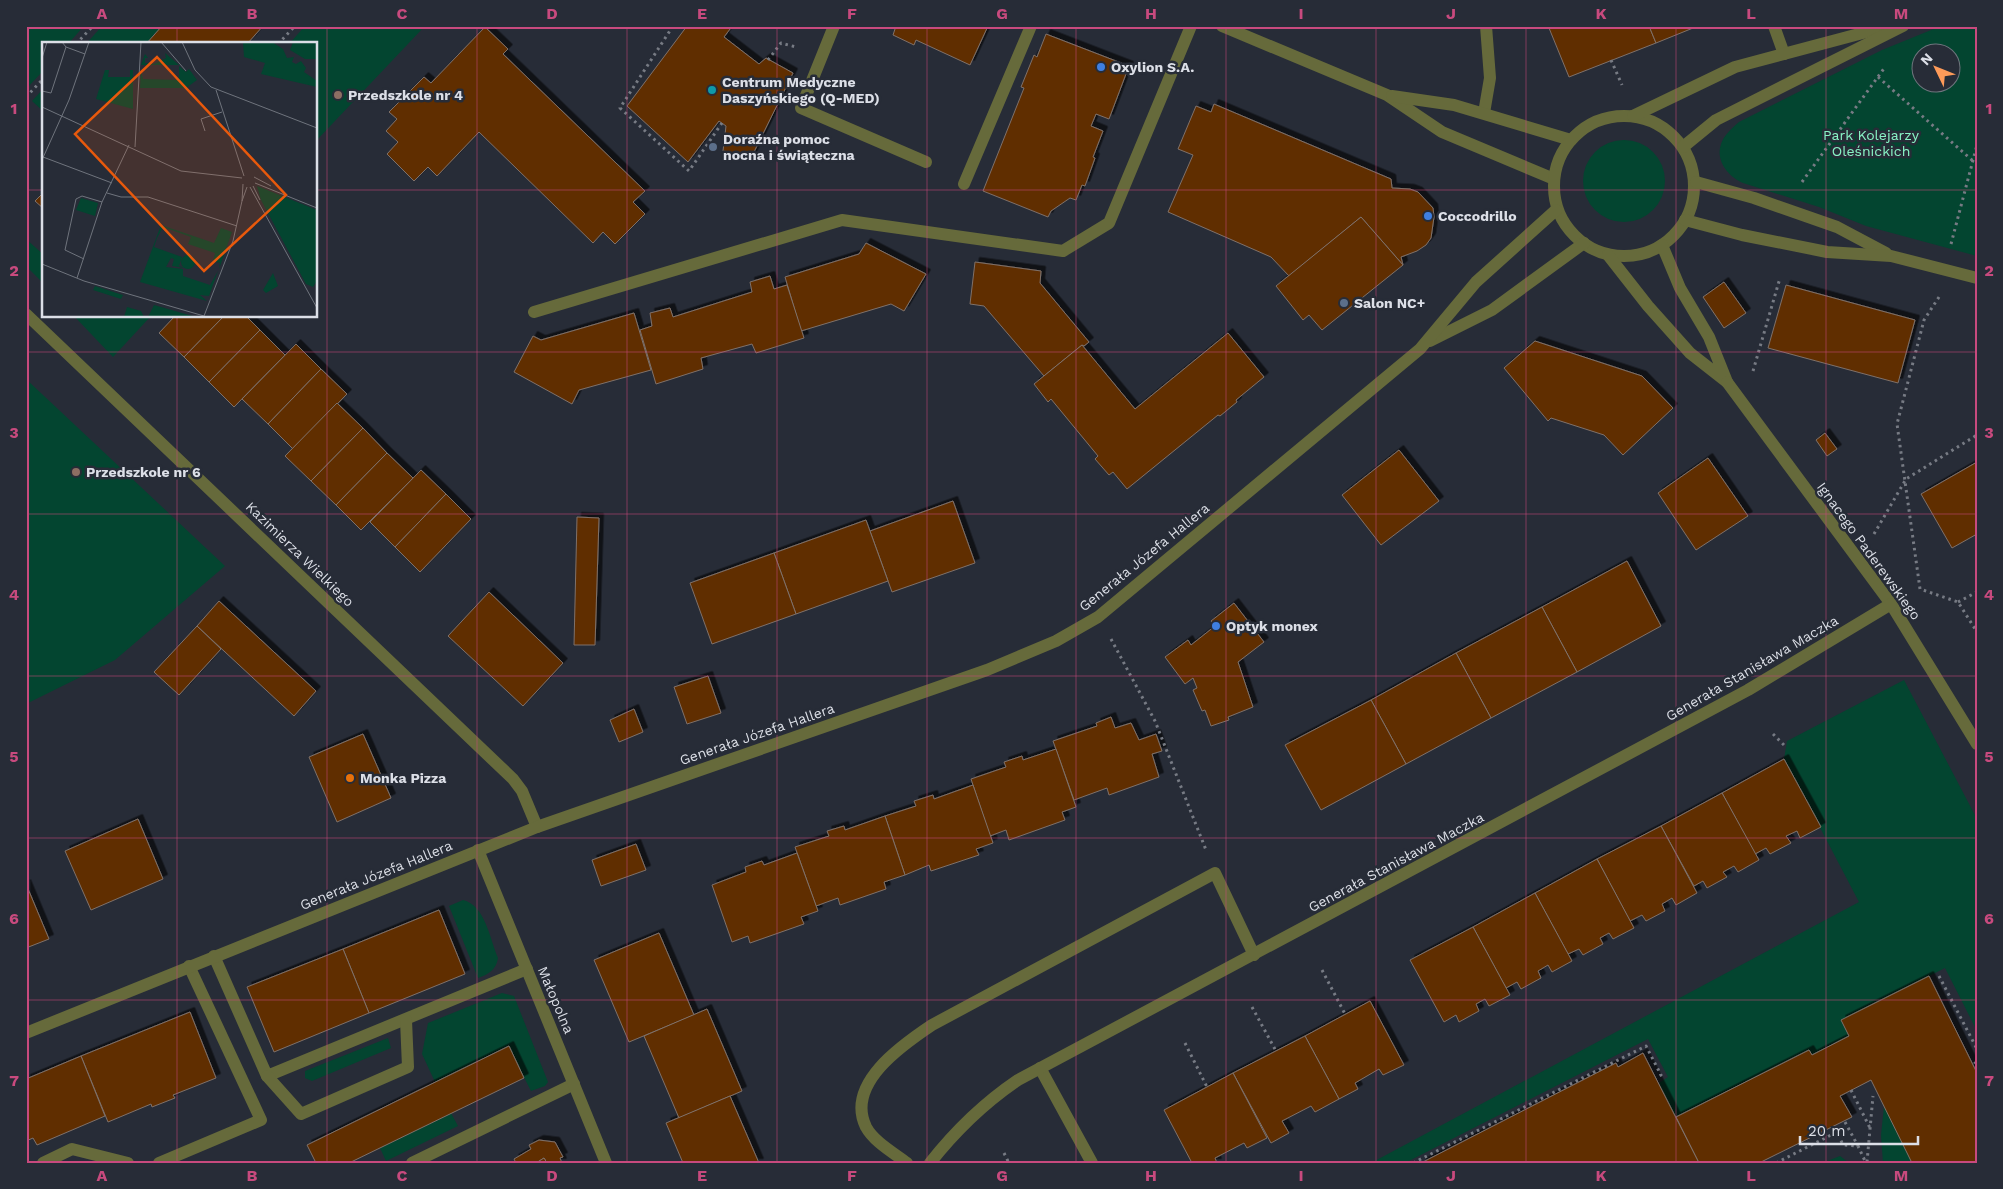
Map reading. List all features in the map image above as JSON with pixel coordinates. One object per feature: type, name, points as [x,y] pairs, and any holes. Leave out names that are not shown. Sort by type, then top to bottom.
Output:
[{"type":"street","points":[[834,26],[800,108],[926,162]]},
{"type":"street","points":[[964,184],[1031,26]]},
{"type":"street","points":[[534,312],[842,220],[1063,251],[1108,223],[1191,26]]},
{"type":"street","points":[[1222,26],[1387,95],[1442,132],[1554,179]]},
{"type":"street","points":[[1484,113],[1490,78],[1486,26]]},
{"type":"street","points":[[1774,26],[1784,54]]},
{"type":"street","points":[[1633,116],[1735,67],[1890,26]]},
{"type":"street","points":[[1683,147],[1716,120],[1903,26]]},
{"type":"street","points":[[1387,95],[1454,105],[1571,140]]},
{"type":"street","points":[[1633,116],[1652,121],[1670,132],[1683,147],[1691,162],[1696,182],[1692,203],[1685,220],[1673,236],[1662,245],[1643,253],[1622,256],[1608,255],[1584,243],[1564,224],[1556,210],[1553,196],[1554,179],[1560,160],[1571,140],[1587,127],[1609,117],[1633,116]]},
{"type":"street","points":[[1696,182],[1754,198],[1836,227],[1891,256]]},
{"type":"street","name":"Generała Józefa Hallera","points":[[26,1033],[537,827],[987,670],[1056,641],[1098,617],[1426,343],[1476,282],[1556,210]]},
{"type":"street","points":[[1685,220],[1742,235],[1827,252],[1891,256],[1977,278]]},
{"type":"street","name":"Generała Józefa Hallera","points":[[1426,343],[1492,310],[1584,243]]},
{"type":"street","name":"Ignacego Paderewskiego","points":[[1662,245],[1680,288],[1709,337],[1727,382],[1891,604],[1977,744]]},
{"type":"street","name":"Ignacego Paderewskiego","points":[[1608,255],[1648,306],[1690,353],[1727,382]]},
{"type":"street","name":"Kazimierza Wielkiego","points":[[26,314],[513,779],[522,791],[537,827]]},
{"type":"street","name":"Generała Stanisława Maczka","points":[[930,1163],[954,1133],[980,1109],[1004,1089],[1040,1068],[1748,690],[1891,604]]},
{"type":"street","name":"Małopolna","points":[[478,850],[606,1163]]},
{"type":"street","points":[[906,1163],[878,1140],[866,1127],[861,1104],[867,1083],[903,1044],[932,1025],[1215,873],[1254,955]]},
{"type":"street","points":[[214,956],[267,1076],[301,1114],[408,1067],[406,1020]]},
{"type":"street","points":[[159,1163],[261,1120],[189,966]]},
{"type":"street","points":[[267,1076],[526,969]]},
{"type":"street","points":[[1040,1068],[1092,1163]]},
{"type":"street","points":[[412,1163],[574,1084]]},
{"type":"street","points":[[43,1163],[72,1149],[128,1163]]},
{"type":"path","points":[[26,30],[33,26]]},
{"type":"path","points":[[78,42],[93,26]]},
{"type":"path","points":[[280,42],[295,26]]},
{"type":"path","points":[[673,26],[620,108],[689,171],[722,123]]},
{"type":"path","points":[[1611,60],[1622,86]]},
{"type":"path","points":[[1802,182],[1885,67]]},
{"type":"path","points":[[1878,78],[1973,161]]},
{"type":"path","points":[[26,97],[42,80]]},
{"type":"path","points":[[1977,145],[1954,228],[1938,300],[1924,320],[1897,424],[1920,589],[1958,602],[1977,632]]},
{"type":"path","points":[[1751,378],[1780,278]]},
{"type":"path","points":[[1871,539],[1906,480],[1977,435]]},
{"type":"path","points":[[1958,602],[1977,592]]},
{"type":"path","points":[[1098,617],[1155,721],[1215,873]]},
{"type":"path","points":[[1772,734],[1786,747]]},
{"type":"path","points":[[1322,970],[1345,1014]]},
{"type":"path","points":[[1939,976],[1977,1049]]},
{"type":"path","points":[[1252,1007],[1276,1051]]},
{"type":"path","points":[[1185,1043],[1207,1087]]},
{"type":"path","points":[[1413,1163],[1646,1046],[1662,1075],[1656,1078]]},
{"type":"path","points":[[1977,1062],[1975,1063],[1977,1066]]},
{"type":"path","points":[[1851,1090],[1870,1129]]},
{"type":"path","points":[[1866,1163],[1873,1096]]},
{"type":"path","points":[[1845,1122],[1866,1163]]},
{"type":"path","points":[[1776,1163],[1837,1132],[1843,1145],[1858,1146]]},
{"type":"path","points":[[1004,1153],[1009,1163]]},
{"type":"green space","points":[[30,26],[84,26],[70,42],[42,42],[42,72],[26,89],[26,60]]},
{"type":"green space","points":[[102,26],[160,26],[161,28],[148,42],[88,42]]},
{"type":"green space","points":[[305,26],[425,26],[318,139],[318,42],[291,42]]},
{"type":"green space","name":"Park Kolejarzy Oleśnickich","points":[[1941,26],[1977,26],[1977,256],[1866,226],[1819,207],[1743,183],[1728,173],[1720,156],[1722,141],[1739,122],[1882,50]]},
{"type":"green space","points":[[42,90],[42,110],[32,101]]},
{"type":"green space","points":[[1624,140],[1640,143],[1653,152],[1662,165],[1665,181],[1662,197],[1653,210],[1640,219],[1624,222],[1608,219],[1595,210],[1586,197],[1583,181],[1586,165],[1595,152],[1608,143]]},
{"type":"green space","points":[[26,239],[42,253],[42,282],[26,266]]},
{"type":"green space","points":[[76,318],[149,318],[113,357]]},
{"type":"green space","name":"Przedszkole nr 6","points":[[26,379],[225,566],[115,660],[26,704]]},
{"type":"green space","points":[[1904,680],[1977,819],[1977,1031],[1945,968],[1841,1020],[1849,1036],[1812,1055],[1809,1050],[1676,1117],[1659,1083],[1668,1077],[1648,1039],[1405,1163],[1371,1163],[1859,902],[1784,759],[1787,741]]},
{"type":"green space","points":[[463,900],[470,903],[482,916],[498,958],[496,966],[491,971],[478,978],[449,906]]},
{"type":"green space","points":[[502,993],[514,996],[548,1082],[545,1086],[531,1091],[508,1046],[435,1082],[422,1054],[428,1023]]},
{"type":"green space","points":[[388,1038],[391,1048],[312,1081],[305,1078],[305,1071]]},
{"type":"green space","points":[[1884,1106],[1912,1163],[1883,1163],[1881,1135]]},
{"type":"green space","points":[[451,1113],[458,1126],[386,1161],[380,1148]]},
{"type":"green space","points":[[1840,1156],[1849,1163],[1822,1163]]},
{"type":"building","points":[[162,26],[263,26],[249,42],[148,42]]},
{"type":"building","name":"Centrum Medyczne Daszyńskiego (Q-MED)","points":[[687,26],[726,26],[730,29],[724,37],[759,64],[766,58],[793,73],[752,156],[723,151],[726,126],[719,121],[688,162],[627,106]]},
{"type":"building","points":[[896,26],[988,26],[970,65],[916,40],[914,45],[893,35]]},
{"type":"building","points":[[1552,26],[1649,26],[1656,43],[1569,77],[1549,28]]},
{"type":"building","points":[[1649,26],[1698,26],[1656,43]]},
{"type":"building","points":[[485,27],[508,49],[503,54],[645,191],[633,202],[645,214],[615,244],[603,232],[593,243],[479,132],[437,176],[428,167],[414,181],[387,154],[398,142],[386,131],[397,119],[389,112],[424,77],[431,83]]},
{"type":"building","points":[[1046,34],[1129,66],[1109,119],[1096,114],[1091,126],[1103,131],[1085,186],[1082,185],[1076,200],[1070,198],[1051,211],[1048,217],[983,191],[1024,88],[1021,87],[1034,55],[1037,57]]},
{"type":"building","points":[[1214,104],[1391,179],[1392,188],[1410,189],[1418,192],[1433,208],[1434,217],[1431,238],[1426,245],[1417,251],[1401,257],[1403,265],[1361,217],[1289,276],[1271,257],[1168,212],[1193,155],[1178,149],[1196,106],[1211,112]]},
{"type":"building","points":[[42,194],[42,207],[35,201]]},
{"type":"building","points":[[1361,217],[1403,265],[1322,330],[1309,315],[1303,320],[1276,286]]},
{"type":"building","points":[[866,243],[926,274],[904,311],[891,304],[801,331],[785,277],[859,254]]},
{"type":"building","points":[[975,262],[1041,271],[1040,283],[1089,342],[1084,346],[1082,345],[1044,376],[984,306],[970,304]]},
{"type":"building","points":[[770,276],[774,289],[787,285],[804,338],[756,353],[752,344],[701,358],[703,369],[656,384],[640,330],[652,326],[650,313],[670,308],[673,317],[752,292],[750,282]]},
{"type":"building","points":[[1724,282],[1746,313],[1724,328],[1703,297]]},
{"type":"building","points":[[1786,285],[1915,320],[1898,383],[1768,348]]},
{"type":"building","points":[[634,313],[651,370],[579,390],[572,404],[514,372],[533,336],[541,340]]},
{"type":"building","points":[[173,318],[222,318],[184,357],[159,333]]},
{"type":"building","points":[[222,318],[248,318],[260,330],[209,382],[184,357]]},
{"type":"building","points":[[260,330],[285,355],[234,407],[209,382]]},
{"type":"building","points":[[1228,333],[1264,377],[1220,416],[1218,415],[1127,489],[1113,472],[1109,475],[1095,459],[1098,456],[1051,399],[1048,402],[1034,384],[1082,345],[1135,409]]},
{"type":"building","points":[[1535,341],[1642,376],[1673,408],[1623,455],[1604,435],[1551,418],[1548,421],[1504,368]]},
{"type":"building","points":[[296,344],[321,369],[268,424],[242,399]]},
{"type":"building","points":[[321,369],[347,394],[293,449],[268,424]]},
{"type":"building","points":[[337,403],[363,428],[311,481],[285,456]]},
{"type":"building","points":[[363,428],[387,453],[336,505],[311,481]]},
{"type":"building","points":[[1825,433],[1837,449],[1827,456],[1816,440]]},
{"type":"building","points":[[1399,450],[1439,501],[1381,545],[1342,495]]},
{"type":"building","points":[[387,453],[413,478],[361,530],[336,505]]},
{"type":"building","points":[[1708,458],[1748,516],[1696,550],[1658,493]]},
{"type":"building","points":[[1977,462],[1977,534],[1952,548],[1921,494]]},
{"type":"building","points":[[421,470],[446,494],[395,547],[370,522]]},
{"type":"building","points":[[446,494],[471,519],[420,572],[395,547]]},
{"type":"building","points":[[953,501],[975,563],[892,592],[870,531]]},
{"type":"building","points":[[577,517],[599,518],[595,645],[574,645]]},
{"type":"building","points":[[866,520],[888,581],[796,614],[774,553]]},
{"type":"building","points":[[774,553],[796,614],[712,644],[690,583]]},
{"type":"building","points":[[1627,561],[1661,626],[1577,672],[1542,607]]},
{"type":"building","points":[[489,592],[563,663],[523,706],[448,636]]},
{"type":"building","points":[[219,601],[316,691],[294,716],[197,626]]},
{"type":"building","points":[[1234,603],[1264,642],[1238,662],[1253,707],[1228,717],[1229,720],[1211,726],[1205,710],[1202,711],[1193,690],[1197,688],[1193,678],[1185,684],[1165,657],[1188,640],[1191,645],[1215,626],[1211,621]]},
{"type":"building","points":[[1542,607],[1577,672],[1491,718],[1456,653]]},
{"type":"building","points":[[197,626],[221,649],[179,695],[154,672]]},
{"type":"building","points":[[1456,653],[1491,718],[1406,764],[1371,700]]},
{"type":"building","points":[[708,676],[721,713],[687,724],[674,687]]},
{"type":"building","points":[[1371,700],[1406,764],[1321,810],[1285,745]]},
{"type":"building","points":[[634,709],[643,732],[619,742],[610,720]]},
{"type":"building","points":[[1111,717],[1115,728],[1131,723],[1139,740],[1156,734],[1162,751],[1152,754],[1159,777],[1109,795],[1107,788],[1074,800],[1053,741],[1097,726],[1096,723]]},
{"type":"building","name":"Monka Pizza","points":[[363,734],[391,798],[337,822],[309,757]]},
{"type":"building","points":[[1056,749],[1076,807],[1062,812],[1065,820],[1009,840],[1006,830],[990,836],[971,779],[1006,767],[1004,762],[1022,756],[1023,760]]},
{"type":"building","points":[[1784,759],[1821,827],[1800,838],[1797,831],[1786,836],[1791,843],[1770,854],[1766,848],[1755,854],[1722,793]]},
{"type":"building","points":[[973,785],[993,843],[976,849],[979,855],[931,871],[929,865],[905,875],[885,816],[916,806],[914,801],[933,795],[934,799]]},
{"type":"building","points":[[1722,793],[1759,860],[1738,872],[1734,866],[1723,872],[1727,877],[1707,888],[1703,881],[1694,886],[1661,826]]},
{"type":"building","points":[[885,816],[905,875],[884,882],[886,889],[840,905],[838,898],[816,906],[795,847],[829,836],[827,831],[844,826],[845,830]]},
{"type":"building","points":[[138,819],[163,879],[91,910],[65,851]]},
{"type":"building","points":[[1661,826],[1697,893],[1676,905],[1672,898],[1662,904],[1665,911],[1646,921],[1642,915],[1630,921],[1597,859]]},
{"type":"building","points":[[636,844],[646,870],[601,886],[592,860]]},
{"type":"building","points":[[797,853],[818,911],[801,917],[804,924],[750,943],[748,936],[732,942],[712,885],[746,872],[745,867],[762,861],[764,865]]},
{"type":"building","points":[[1597,859],[1634,928],[1613,939],[1609,933],[1600,938],[1603,944],[1583,955],[1579,949],[1568,954],[1535,893]]},
{"type":"building","points":[[26,884],[49,939],[26,948]]},
{"type":"building","points":[[1535,893],[1572,961],[1552,972],[1548,965],[1538,971],[1541,978],[1521,989],[1517,982],[1506,988],[1473,927]]},
{"type":"building","points":[[439,910],[465,974],[369,1013],[343,949]]},
{"type":"building","points":[[1473,927],[1510,995],[1489,1006],[1485,999],[1476,1004],[1479,1011],[1459,1022],[1456,1015],[1444,1022],[1410,960]]},
{"type":"building","points":[[659,933],[694,1015],[629,1042],[594,960]]},
{"type":"building","points":[[343,949],[369,1013],[274,1052],[247,987]]},
{"type":"building","points":[[1929,976],[1977,1073],[1977,1163],[1912,1163],[1871,1080],[1840,1096],[1852,1117],[1759,1163],[1699,1163],[1676,1117],[1809,1050],[1812,1055],[1849,1036],[1841,1020]]},
{"type":"building","points":[[1370,1001],[1404,1065],[1383,1075],[1379,1069],[1355,1083],[1358,1089],[1339,1099],[1305,1036]]},
{"type":"building","points":[[707,1009],[742,1091],[679,1118],[644,1036]]},
{"type":"building","points":[[190,1012],[216,1078],[173,1095],[175,1098],[152,1107],[151,1104],[108,1122],[81,1056]]},
{"type":"building","points":[[1305,1036],[1339,1099],[1315,1112],[1311,1106],[1282,1121],[1289,1133],[1271,1143],[1233,1073]]},
{"type":"building","points":[[509,1046],[524,1078],[349,1163],[316,1163],[307,1145]]},
{"type":"building","points":[[1643,1053],[1699,1163],[1421,1163],[1616,1063],[1618,1067]]},
{"type":"building","points":[[81,1056],[105,1116],[37,1145],[33,1138],[26,1141],[26,1079]]},
{"type":"building","points":[[1233,1073],[1267,1138],[1247,1148],[1244,1143],[1215,1158],[1217,1163],[1192,1163],[1164,1110]]},
{"type":"building","points":[[730,1096],[759,1163],[683,1163],[666,1123]]},
{"type":"building","points":[[539,1140],[555,1142],[563,1157],[560,1158],[562,1163],[547,1163],[544,1158],[536,1163],[516,1163],[514,1159],[531,1149],[529,1145]]},
{"type":"building","points":[[544,1158],[547,1163],[536,1163]]},
{"type":"place","name":"Oxylion S.A.","points":[[1101,67]]},
{"type":"place","name":"Centrum Medyczne Daszyńskiego (Q-MED)","points":[[712,90]]},
{"type":"place","name":"Przedszkole nr 4","points":[[338,95]]},
{"type":"place","name":"Doraźna pomoc nocna i świąteczna","points":[[713,147]]},
{"type":"place","name":"Coccodrillo","points":[[1428,216]]},
{"type":"place","name":"Salon NC+","points":[[1344,303]]},
{"type":"place","name":"Przedszkole nr 6","points":[[76,472]]},
{"type":"place","name":"Optyk monex","points":[[1216,626]]},
{"type":"place","name":"Monka Pizza","points":[[350,778]]}]
